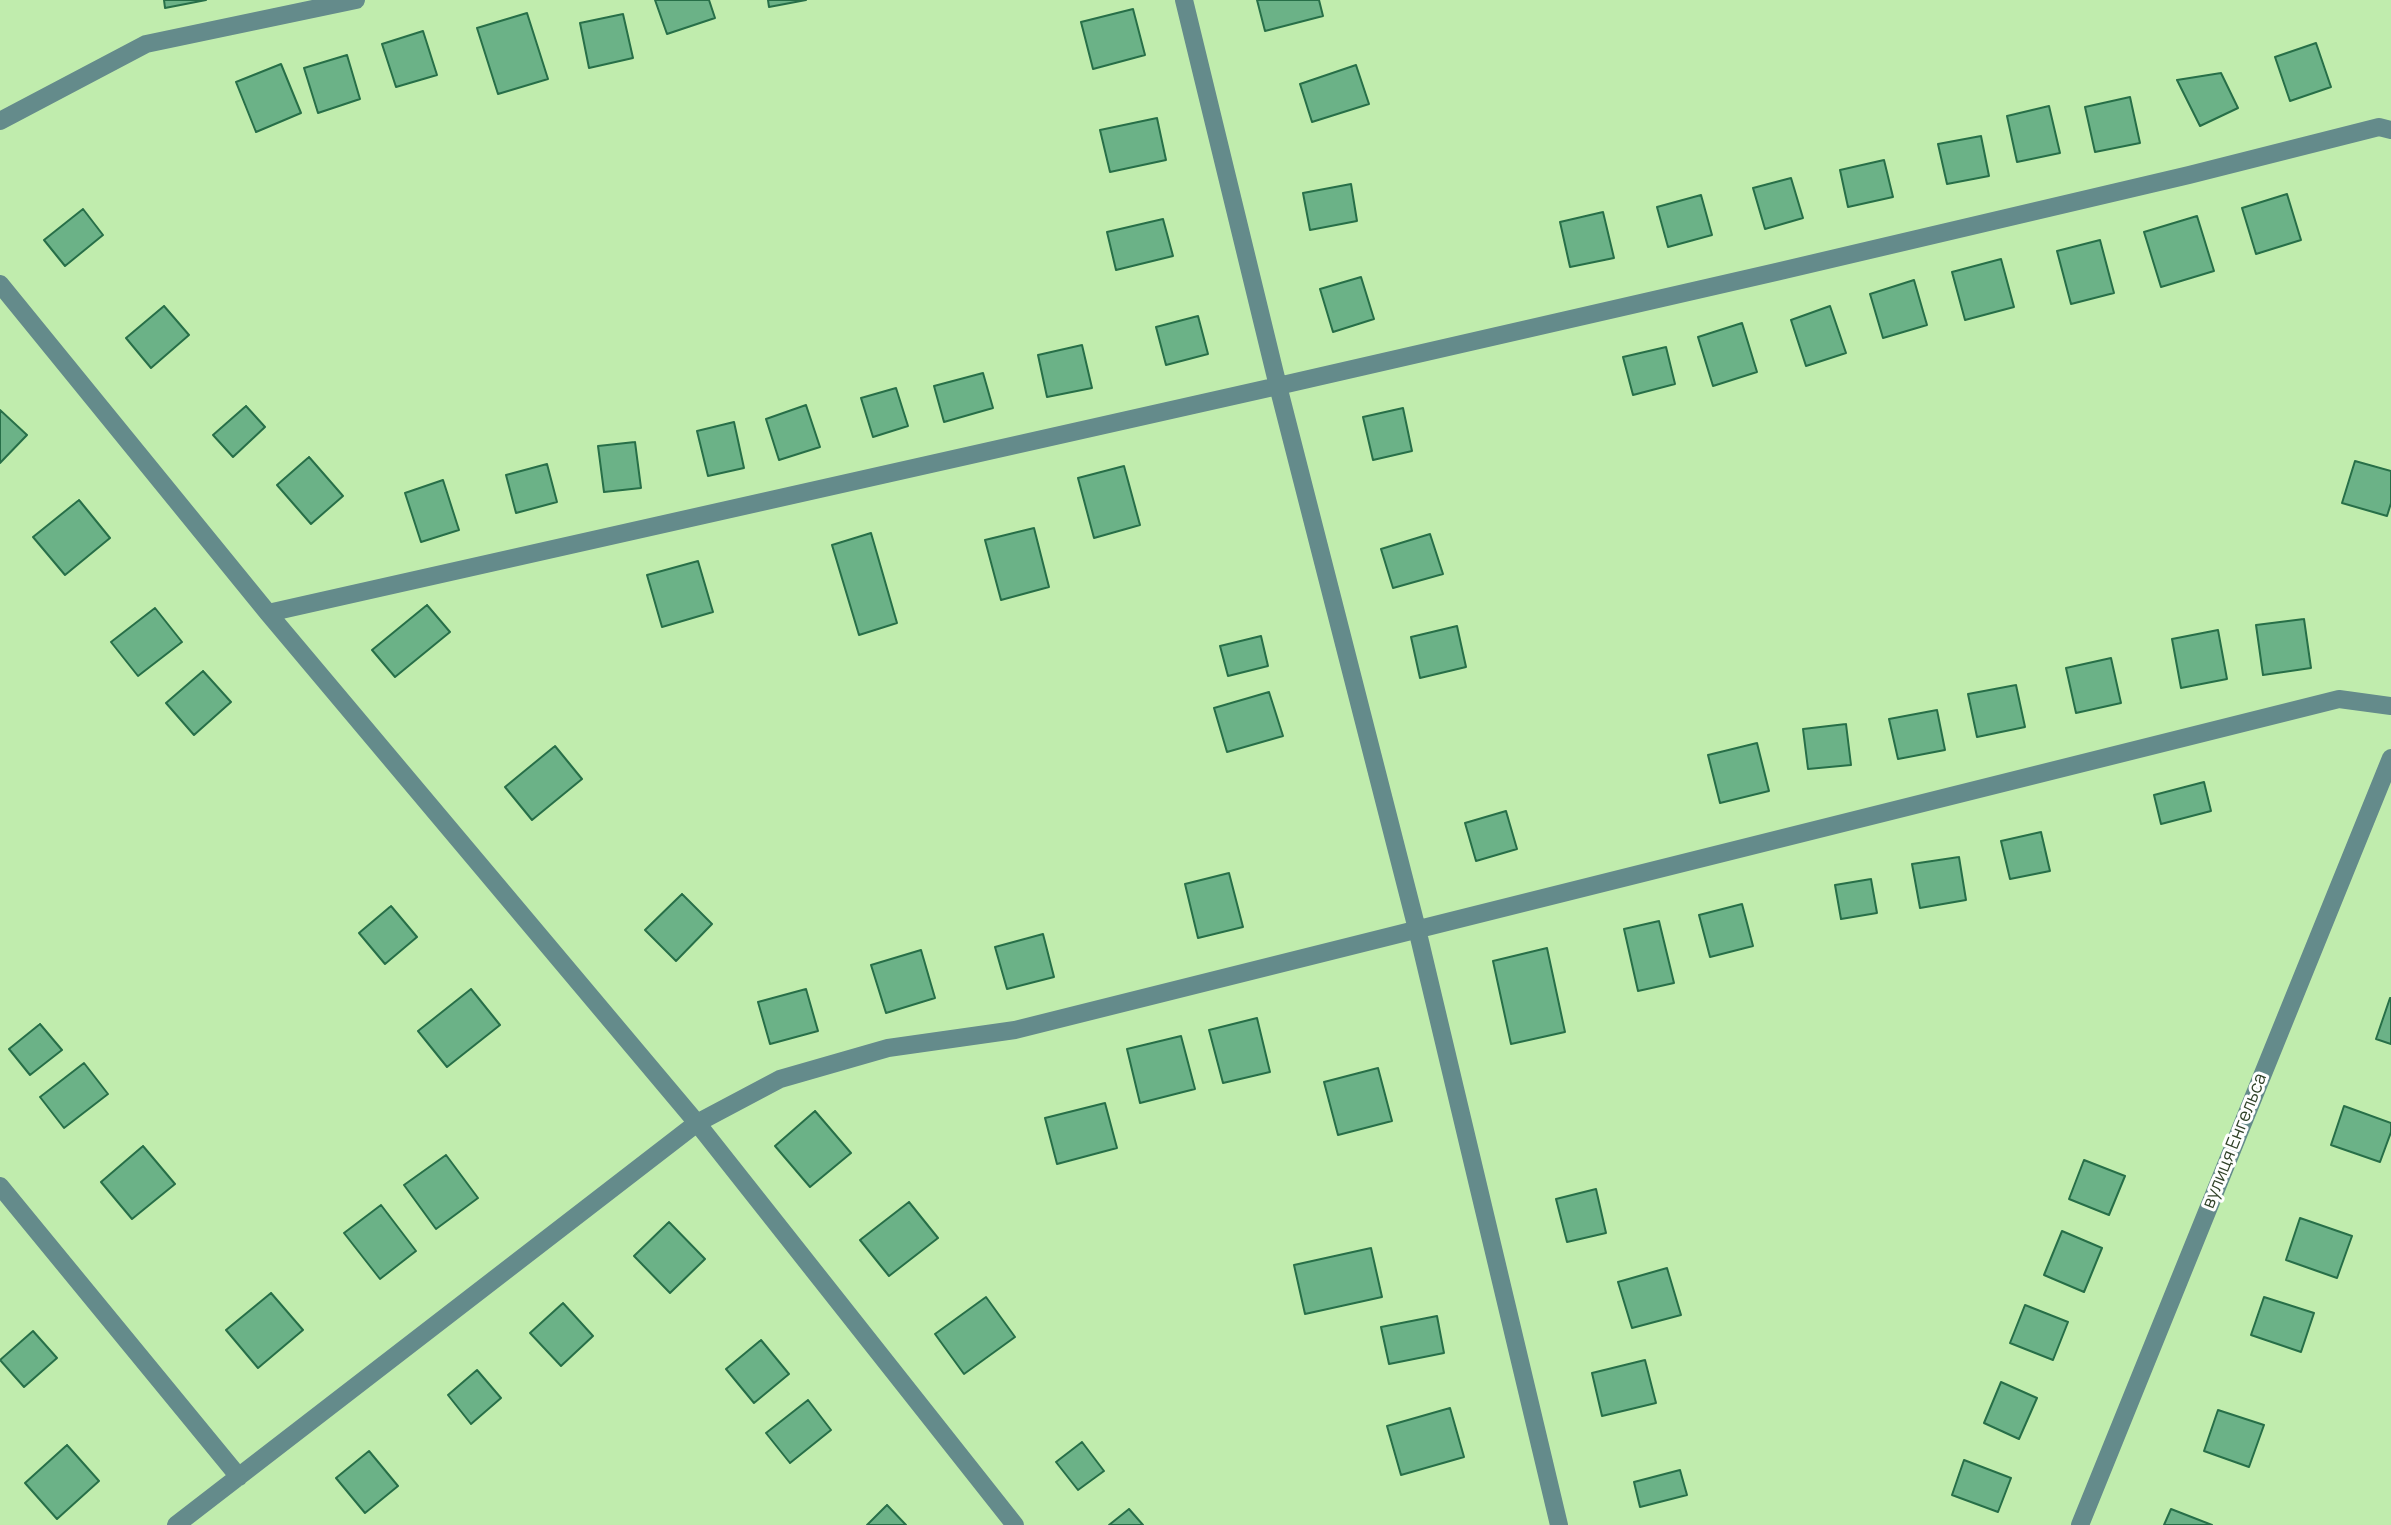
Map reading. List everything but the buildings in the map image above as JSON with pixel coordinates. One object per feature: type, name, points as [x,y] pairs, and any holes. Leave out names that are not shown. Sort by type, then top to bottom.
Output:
[{"type":"street","points":[[0,121],[146,44],[356,0]]},
{"type":"street","points":[[1184,0],[1278,386],[1417,929],[1559,1525]]},
{"type":"street","points":[[268,613],[1278,386],[2163,181],[2379,127],[2391,130]]},
{"type":"street","points":[[0,284],[268,613],[697,1124],[1015,1525]]},
{"type":"street","points":[[176,1525],[697,1124],[780,1079],[888,1048],[1015,1030],[2339,699],[2391,706]]},
{"type":"street","name":"вулиця Енгельса","points":[[2080,1525],[2391,758]]},
{"type":"street","points":[[0,1186],[239,1476]]}]
